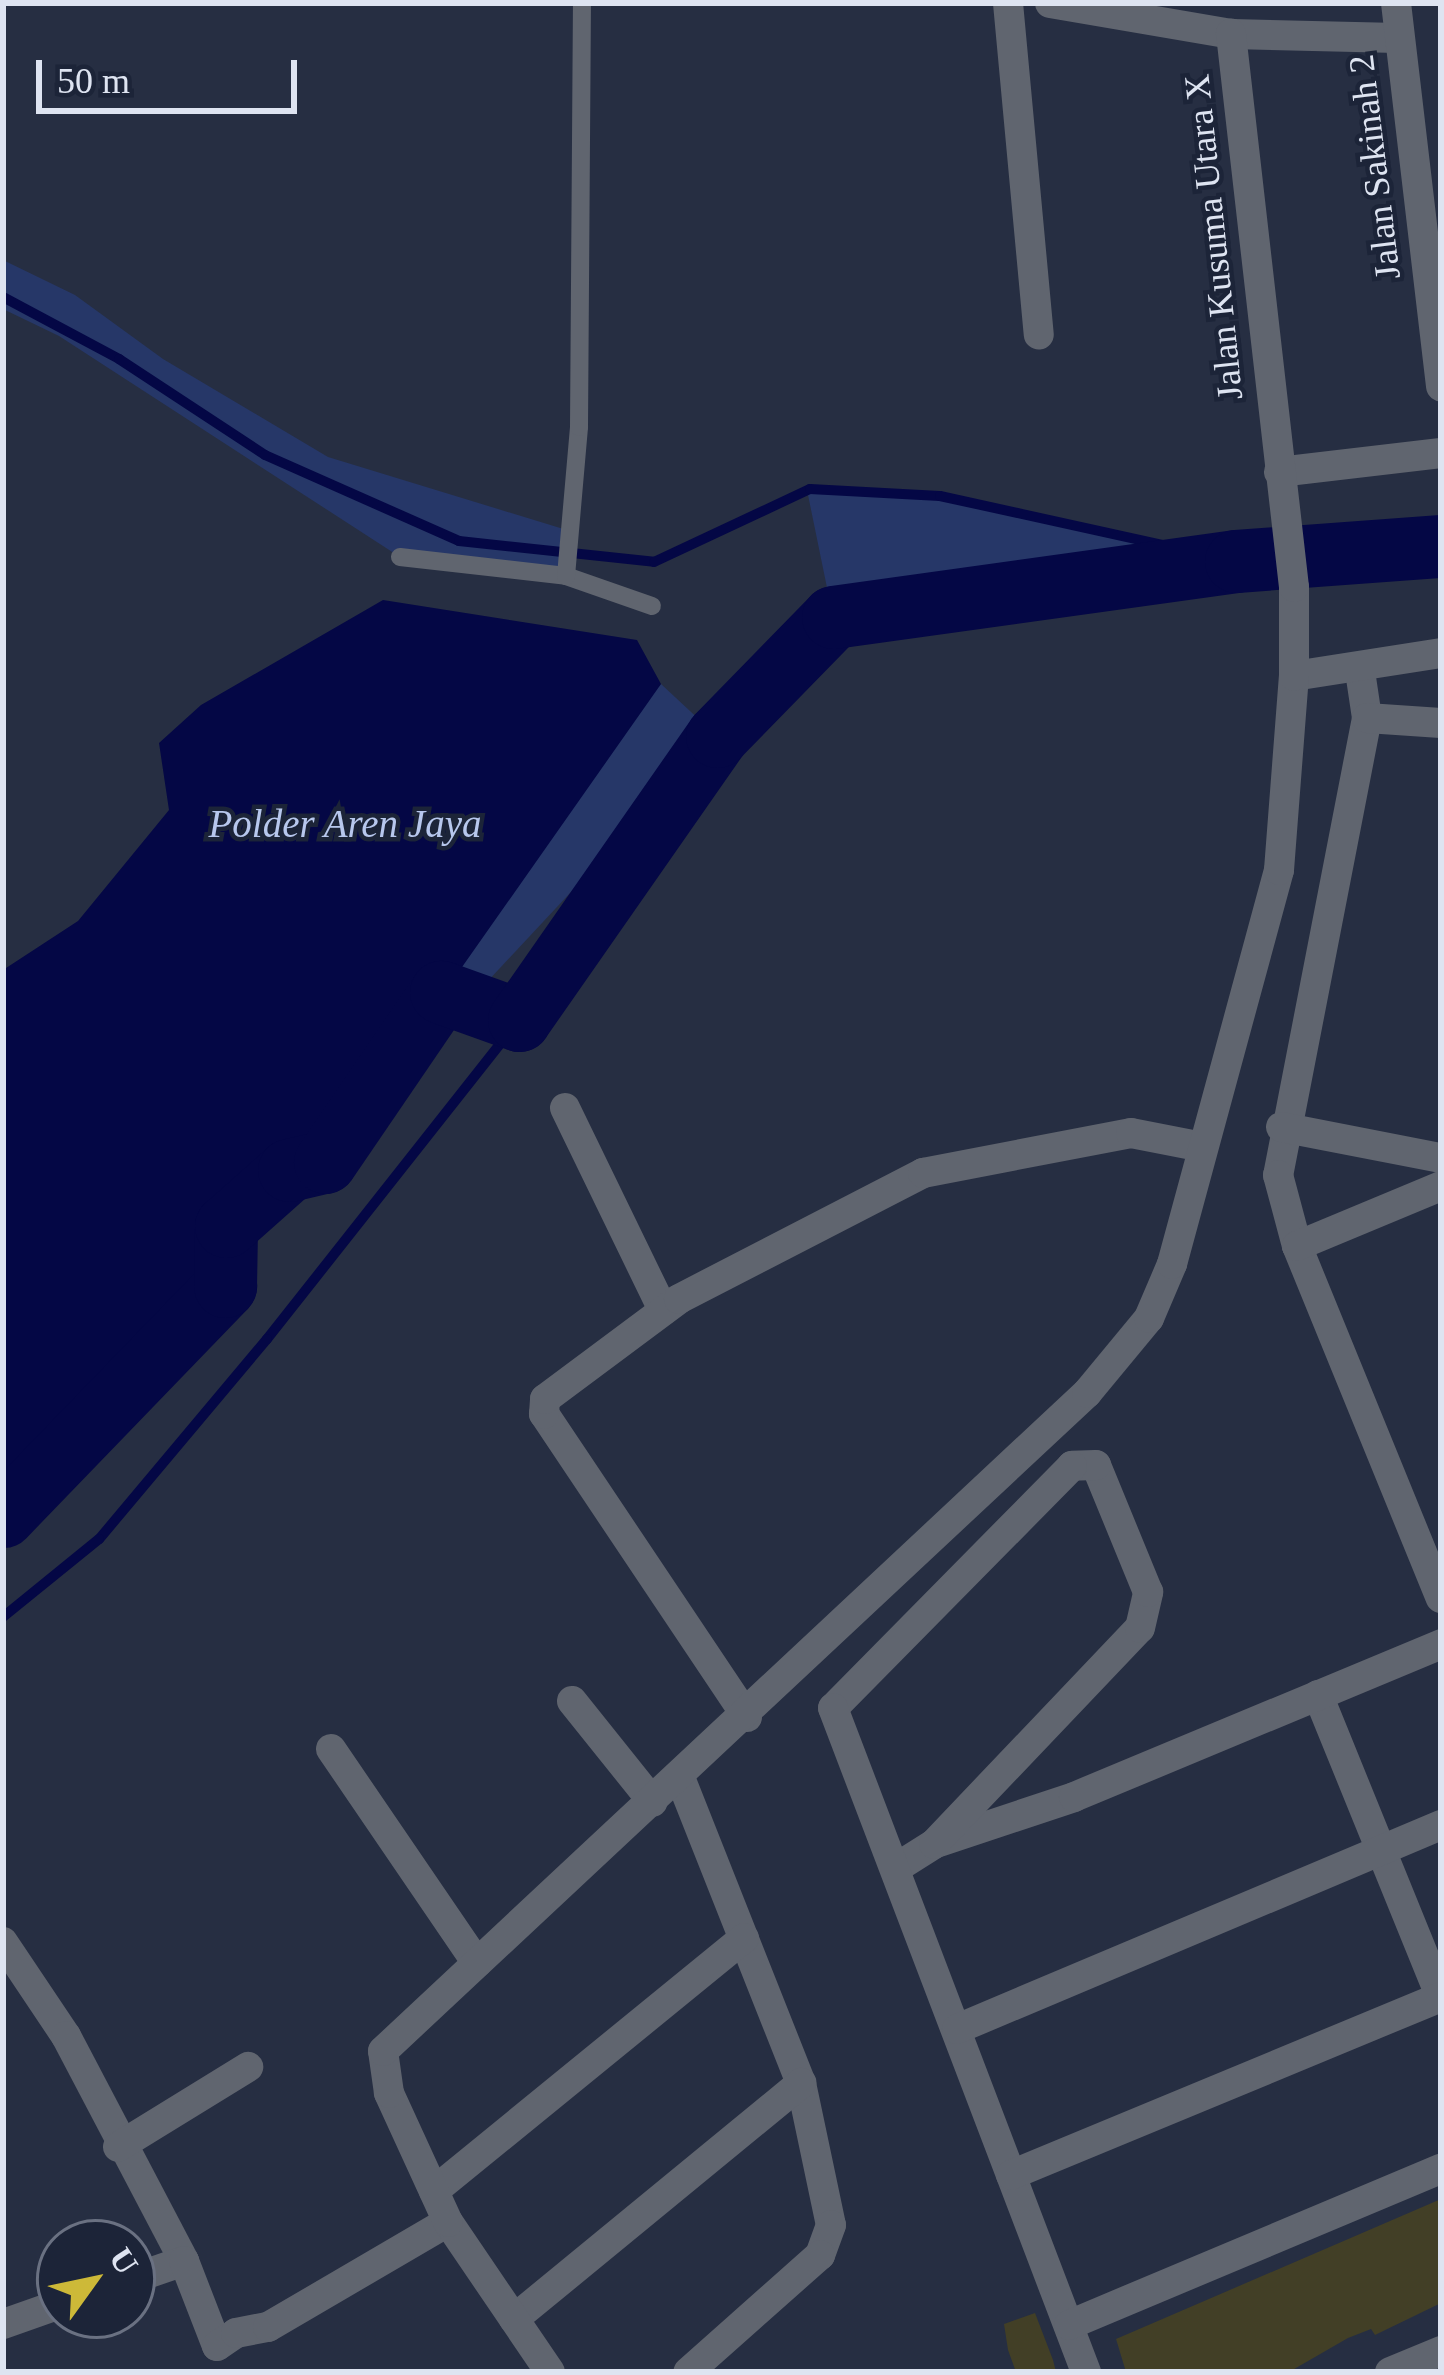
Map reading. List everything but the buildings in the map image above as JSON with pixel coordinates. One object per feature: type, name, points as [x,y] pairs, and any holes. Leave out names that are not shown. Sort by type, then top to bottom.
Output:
[{"type":"street","points":[[1008,3],[1039,334]]},
{"type":"street","name":"Jalan Kusuma Utara X","points":[[434,2191],[389,2092],[383,2051],[747,1717],[1087,1393],[1149,1318],[1172,1264],[1258,969],[1279,870],[1294,676],[1294,587],[1231,34],[1154,14],[1050,3]]},
{"type":"street","points":[[1231,34],[1402,13]]},
{"type":"street","name":"Jalan Sakinah 2","points":[[1402,13],[1441,386]]},
{"type":"street","points":[[1279,472],[1441,453]]},
{"type":"street","points":[[1294,676],[1360,671],[1441,652]]},
{"type":"street","points":[[1360,671],[1367,718],[1282,1127],[1278,1175],[1297,1246],[1441,1598]]},
{"type":"street","points":[[1367,718],[1441,723]]},
{"type":"street","points":[[565,1108],[663,1310]]},
{"type":"street","points":[[1282,1127],[1441,1158]]},
{"type":"street","points":[[747,1717],[544,1414],[556,1388],[663,1310],[922,1173],[1131,1133],[1203,1147]]},
{"type":"street","points":[[1297,1246],[1441,1186]]},
{"type":"street","points":[[934,1844],[1140,1628],[1148,1592],[1096,1466],[1072,1466],[838,1695],[835,1724],[896,1868],[1086,2372]]},
{"type":"street","points":[[896,1868],[934,1844],[1074,1797],[1441,1644]]},
{"type":"street","points":[[1011,2175],[1441,1997],[1318,1695]]},
{"type":"street","points":[[572,1701],[653,1802]]},
{"type":"street","points":[[331,1748],[477,1964]]},
{"type":"street","points":[[680,1775],[801,2084],[831,2237],[700,2368]]},
{"type":"street","points":[[957,2029],[1441,1825]]},
{"type":"street","points":[[550,2372],[448,2222],[434,2191],[744,1938]]},
{"type":"street","points":[[3,1942],[66,2036],[118,2147],[184,2260],[217,2346],[236,2332],[268,2327],[448,2222]]},
{"type":"street","points":[[118,2147],[248,2067]]},
{"type":"street","points":[[514,2319],[801,2084]]},
{"type":"street","points":[[1069,2325],[1441,2169]]},
{"type":"street","points":[[156,2270],[184,2260]]},
{"type":"street","points":[[3,2324],[36,2312]]},
{"type":"street","points":[[1390,2372],[1441,2351]]},
{"type":"lane","points":[[566,568],[578,454],[582,3]]},
{"type":"lane","points":[[400,556],[566,568],[652,605]]},
{"type":"shaded area","points":[[3,260],[75,295],[163,359],[328,457],[570,531],[566,576],[400,557],[59,336],[3,309]]},
{"type":"shaded area","points":[[807,490],[940,496],[1223,555],[1275,532],[1291,584],[1222,569],[833,617]]},
{"type":"shaded area","points":[[661,684],[717,736],[458,1013],[403,961]]},
{"type":"water","name":"Polder Aren Jaya","points":[[383,600],[637,640],[661,684],[325,1162],[289,1170],[226,1226],[225,1286],[3,1516],[3,970],[78,921],[169,810],[159,743],[201,705]]},
{"type":"waterway","points":[[3,297],[119,359],[265,455],[459,541],[654,562],[810,489],[940,496],[1236,561],[833,617],[717,736],[519,1020],[267,1339],[99,1539],[3,1617]]},
{"type":"waterway","points":[[3,1516],[225,1286],[226,1226],[289,1170],[325,1162],[441,992],[519,1020],[717,736],[833,617],[1236,561],[1441,546]]}]
